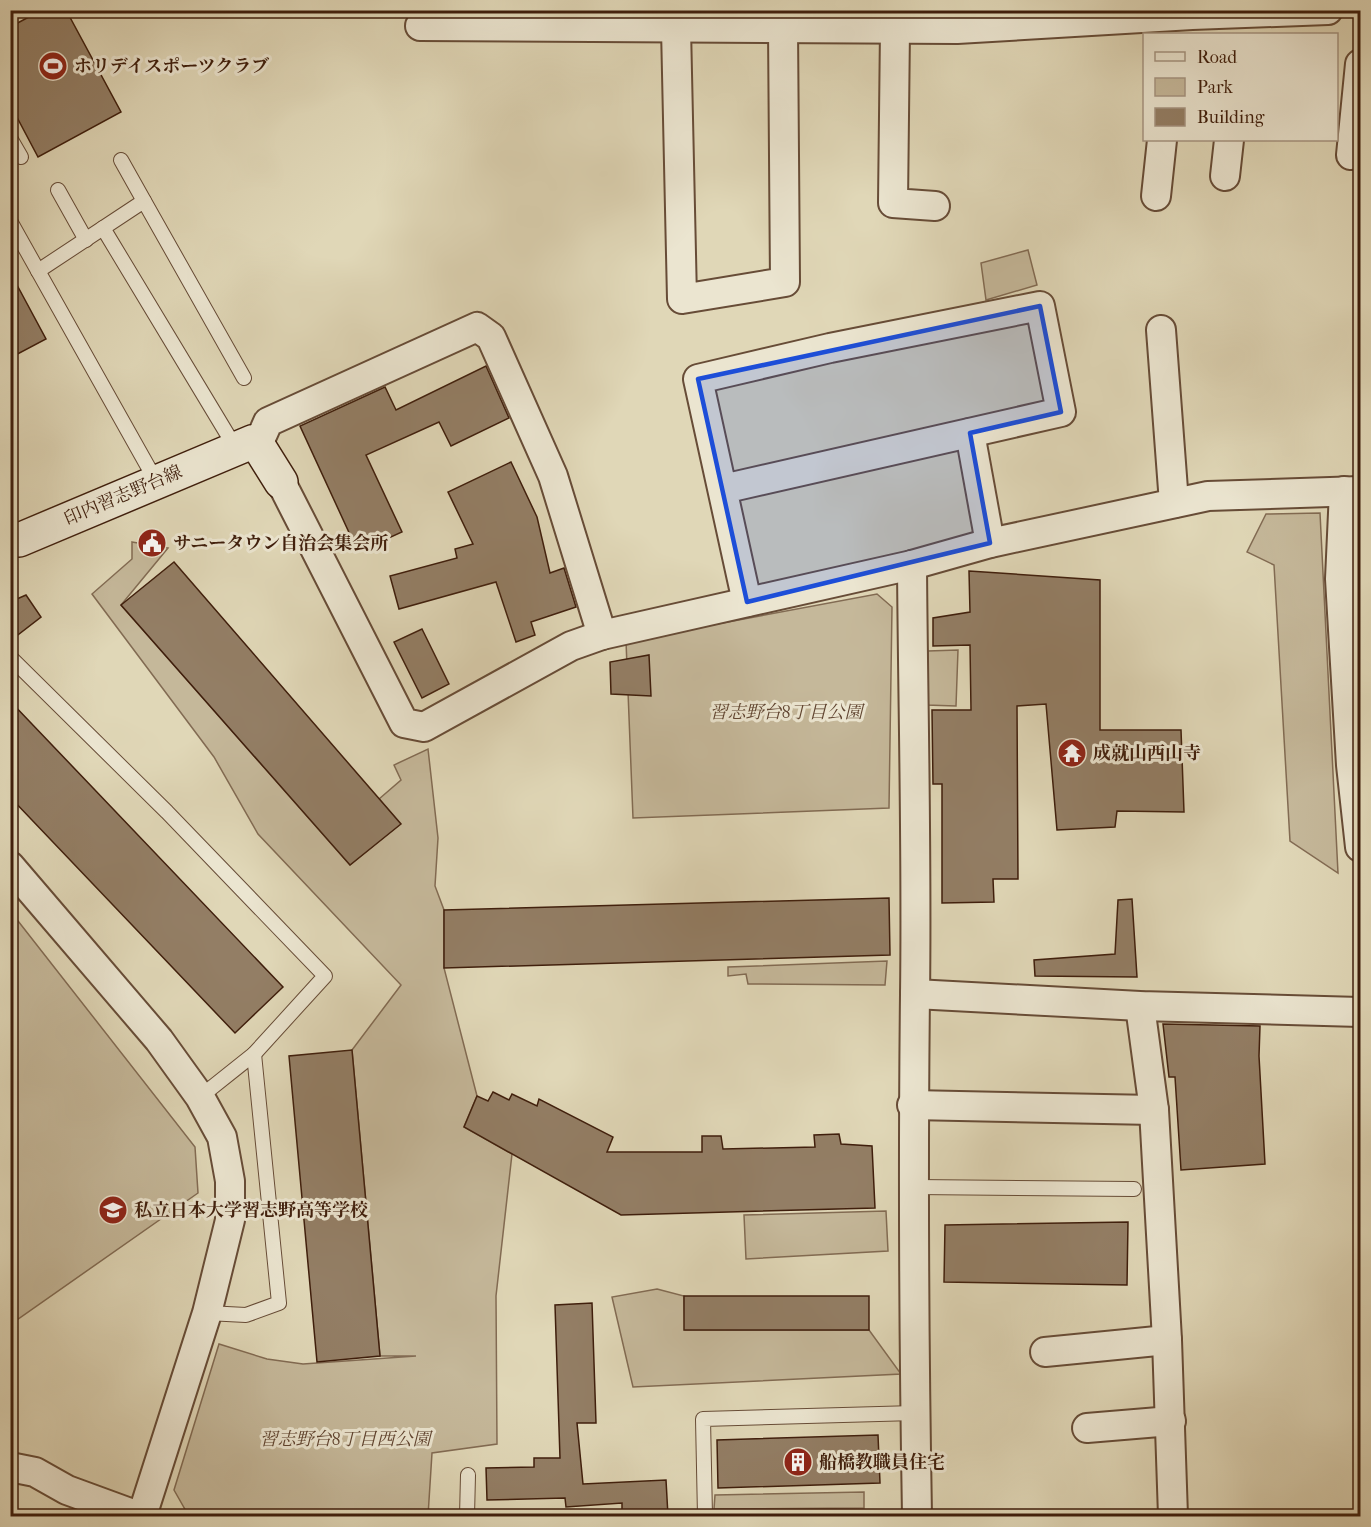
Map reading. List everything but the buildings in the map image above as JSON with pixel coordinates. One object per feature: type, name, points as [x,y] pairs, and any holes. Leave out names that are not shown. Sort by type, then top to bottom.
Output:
[{"type":"street","points":[[420,26],[531,19],[676,28],[775,22],[895,29],[958,20],[1174,20],[1242,24],[1328,10]]},
{"type":"street","points":[[676,28],[682,299],[785,282],[775,22]]},
{"type":"street","points":[[895,29],[893,203],[935,206]]},
{"type":"street","points":[[1351,155],[1360,64]]},
{"type":"street","points":[[1156,196],[1161,141]]},
{"type":"street","points":[[1224,176],[1229,141]]},
{"type":"street","points":[[723,489],[1060,412],[1040,306],[830,348],[698,379],[747,602]]},
{"type":"street","points":[[602,635],[553,476],[491,337],[477,327],[268,422],[246,447],[281,482],[404,723],[424,727],[570,646],[602,635],[912,565],[990,543],[1208,496],[1352,491],[1340,579],[1351,765],[1360,847]]},
{"type":"street","points":[[1161,330],[1174,503]]},
{"type":"street","points":[[970,433],[990,543]]},
{"type":"street","name":"印内習志野台線","points":[[10,540],[19,540],[156,481],[246,447]]},
{"type":"street","points":[[912,565],[915,994],[912,1105],[916,1187],[917,1516]]},
{"type":"street","points":[[10,866],[159,1040],[200,1096],[222,1137],[230,1181],[230,1220],[207,1314],[140,1516],[67,1490],[35,1472],[10,1467]]},
{"type":"street","points":[[915,994],[1140,1006],[1360,1012]]},
{"type":"street","points":[[1140,1006],[1155,1110],[1171,1421],[1173,1516]]},
{"type":"street","points":[[912,1105],[1155,1110]]},
{"type":"street","points":[[1045,1352],[1167,1340]]},
{"type":"street","points":[[1087,1428],[1171,1421]]},
{"type":"lane","points":[[10,138],[21,157]]},
{"type":"lane","points":[[121,160],[243,378]]},
{"type":"lane","points":[[58,190],[86,240]]},
{"type":"lane","points":[[38,271],[144,201]]},
{"type":"lane","points":[[10,221],[156,481]]},
{"type":"lane","points":[[103,228],[246,447]]},
{"type":"lane","points":[[10,657],[167,812],[325,976],[254,1054],[200,1096]]},
{"type":"lane","points":[[207,1314],[246,1315],[279,1303],[254,1054]]},
{"type":"lane","points":[[916,1187],[1134,1189]]},
{"type":"lane","points":[[705,1516],[703,1419],[915,1413]]},
{"type":"lane","points":[[467,1516],[468,1475]]},
{"type":"highlighted area","points":[[1040,306],[1061,412],[970,433],[990,543],[747,602],[698,379]]},
{"type":"green space","points":[[1028,250],[1037,285],[986,300],[981,263]]},
{"type":"green space","points":[[1320,513],[1338,873],[1290,841],[1274,565],[1247,552],[1266,514]]},
{"type":"green space","points":[[1360,522],[1360,581],[1351,582]]},
{"type":"green space","name":"習志野台8丁目西公園","points":[[132,542],[168,548],[121,605],[350,865],[400,824],[379,799],[401,780],[394,765],[428,749],[438,838],[435,886],[444,910],[444,968],[477,1096],[464,1127],[512,1154],[496,1296],[497,1444],[432,1453],[428,1516],[224,1516],[186,1511],[174,1490],[219,1344],[267,1359],[303,1364],[416,1356],[380,1356],[352,1050],[401,985],[258,834],[214,757],[92,594],[132,559]]},
{"type":"green space","name":"習志野台8丁目公園","points":[[877,594],[892,607],[889,808],[633,818],[626,641]]},
{"type":"green space","points":[[958,650],[956,706],[926,705],[928,651]]},
{"type":"green space","points":[[11,912],[195,1147],[198,1193],[11,1324]]},
{"type":"green space","points":[[887,961],[885,985],[748,984],[746,974],[728,976],[728,967]]},
{"type":"green space","points":[[886,1211],[888,1251],[746,1259],[744,1215]]},
{"type":"green space","points":[[657,1289],[684,1296],[685,1330],[869,1330],[901,1374],[633,1387],[612,1297]]},
{"type":"green space","points":[[864,1492],[864,1508],[714,1509],[715,1495]]},
{"type":"place","name":"ホリデイスポーツクラブ","points":[[53,66]]},
{"type":"place","name":"サニータウン自治会集会所","points":[[152,543]]},
{"type":"place","name":"成就山西山寺","points":[[1072,753]]},
{"type":"place","name":"私立日本大学習志野高等学校","points":[[113,1210]]},
{"type":"place","name":"船橋教職員住宅","points":[[798,1462]]}]
